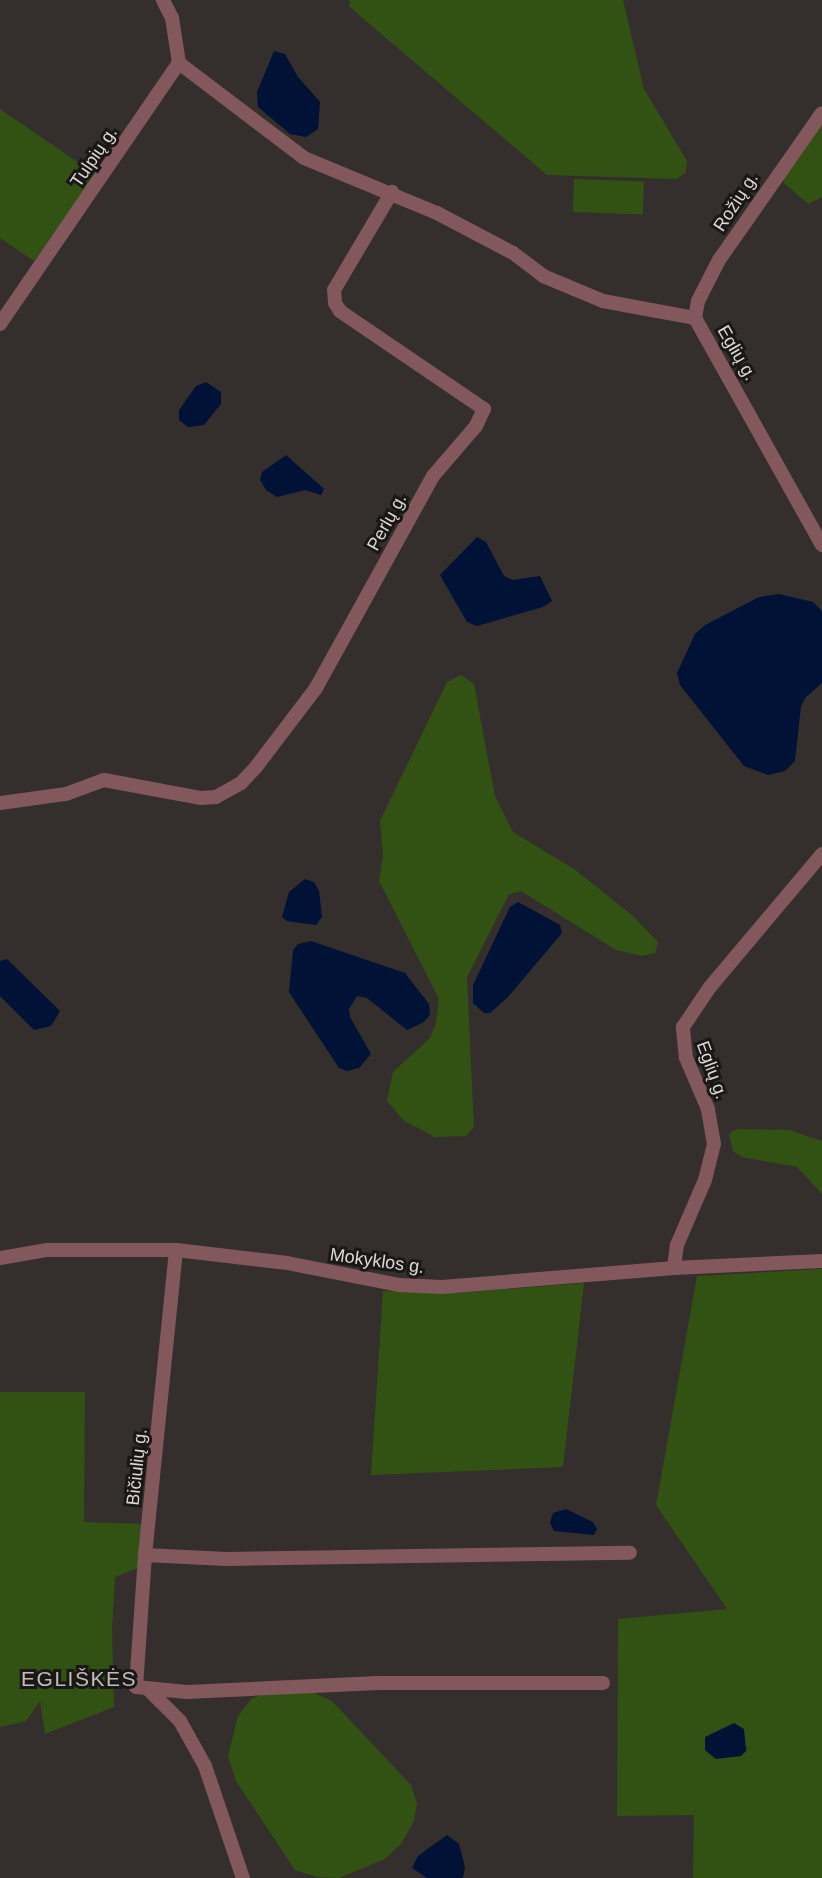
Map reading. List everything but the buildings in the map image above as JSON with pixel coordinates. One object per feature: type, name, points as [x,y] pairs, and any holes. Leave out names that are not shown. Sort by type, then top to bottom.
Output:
[{"type":"street","points":[[163,0],[171,18],[179,63],[304,158],[392,192]]},
{"type":"street","name":"Tulpių g.","points":[[0,324],[179,63]]},
{"type":"street","name":"Rožių g.","points":[[695,318],[698,302],[719,260],[822,113]]},
{"type":"street","name":"Eglių g.","points":[[392,192],[513,253],[543,276],[603,301],[695,318],[822,545]]},
{"type":"street","name":"Perlų g.","points":[[0,803],[66,794],[104,780],[201,798],[216,797],[241,783],[256,767],[316,688],[433,476],[476,426],[484,409],[340,311],[336,303],[334,290],[392,192]]},
{"type":"street","name":"Eglių g.","points":[[674,1268],[677,1245],[705,1180],[714,1144],[708,1108],[686,1058],[683,1027],[710,987],[822,854]]},
{"type":"street","name":"Mokyklos g.","points":[[0,1258],[47,1250],[177,1250],[287,1263],[399,1285],[432,1287],[674,1268],[822,1261]]},
{"type":"street","name":"Bičiulių g.","points":[[143,1689],[145,1555],[177,1250]]},
{"type":"street","points":[[145,1555],[236,1559],[630,1553]]},
{"type":"street","points":[[143,1689],[378,1683],[603,1683]]},
{"type":"street","points":[[143,1689],[180,1722],[205,1766],[243,1878]]},
{"type":"green space","points":[[350,0],[623,0],[644,89],[687,161],[686,172],[677,179],[547,175],[360,16],[349,6]]},
{"type":"green space","points":[[0,109],[95,174],[34,261],[0,238]]},
{"type":"green space","points":[[822,119],[822,197],[808,204],[784,183],[783,171]]},
{"type":"green space","points":[[574,179],[644,181],[643,214],[573,212]]},
{"type":"green space","points":[[461,675],[474,684],[495,796],[513,832],[574,869],[632,915],[658,942],[655,953],[642,956],[616,950],[521,891],[509,894],[467,977],[474,1127],[466,1136],[435,1137],[404,1121],[387,1101],[393,1072],[430,1038],[436,1023],[439,999],[379,881],[383,855],[380,821],[447,682]]},
{"type":"green space","points":[[736,1129],[789,1130],[822,1141],[822,1194],[797,1167],[742,1157],[733,1151],[729,1134]]},
{"type":"green space","points":[[822,1269],[822,1878],[693,1878],[694,1815],[617,1816],[618,1619],[727,1609],[656,1505],[697,1276]],"holes":[[[748,1747],[744,1753],[712,1756],[705,1750]]]},
{"type":"green space","points":[[584,1283],[563,1467],[371,1475],[383,1291],[458,1293]]},
{"type":"green space","points":[[0,1392],[85,1392],[84,1522],[142,1524],[138,1568],[115,1577],[112,1629],[114,1707],[45,1734],[40,1701],[26,1721],[0,1727]]},
{"type":"green space","points":[[310,1691],[332,1701],[411,1785],[417,1804],[414,1821],[401,1844],[385,1859],[339,1878],[317,1877],[295,1870],[236,1781],[228,1756],[238,1716],[251,1699],[265,1693]]},
{"type":"water","points":[[274,51],[285,54],[298,77],[320,102],[318,129],[306,137],[290,134],[258,107],[257,92]]},
{"type":"water","points":[[206,382],[221,392],[221,404],[204,425],[188,427],[179,420],[179,410],[196,386]]},
{"type":"water","points":[[286,455],[324,489],[321,495],[305,490],[277,497],[266,490],[260,480],[262,472]]},
{"type":"water","points":[[477,537],[486,542],[504,576],[513,580],[540,576],[552,601],[543,607],[477,626],[467,622],[440,575]]},
{"type":"water","points":[[779,594],[813,602],[822,611],[822,683],[806,697],[801,706],[795,761],[785,771],[768,775],[744,766],[680,685],[677,673],[695,634],[705,625],[759,597]]},
{"type":"water","points":[[305,879],[314,882],[319,891],[322,917],[316,925],[287,921],[282,917],[289,892]]},
{"type":"water","points":[[518,902],[560,925],[562,933],[508,997],[490,1013],[484,1013],[473,1003],[473,985],[510,907]]},
{"type":"water","points":[[311,941],[405,973],[429,1004],[430,1015],[424,1022],[407,1030],[367,998],[357,996],[349,1009],[350,1017],[371,1054],[359,1068],[347,1071],[339,1068],[289,992],[293,950],[298,944]]},
{"type":"water","points":[[7,959],[60,1011],[51,1026],[34,1030],[0,996],[0,961]]},
{"type":"water","points":[[566,1509],[593,1522],[597,1529],[594,1535],[554,1531],[550,1523],[553,1513]]},
{"type":"water","points":[[734,1723],[744,1729],[746,1751],[741,1756],[716,1759],[705,1750],[705,1737]]},
{"type":"water","points":[[447,1835],[459,1844],[465,1867],[463,1878],[427,1878],[412,1868],[418,1856]]},
{"type":"district","name":"EGLIŠKĖS","points":[[79,1679]]}]
